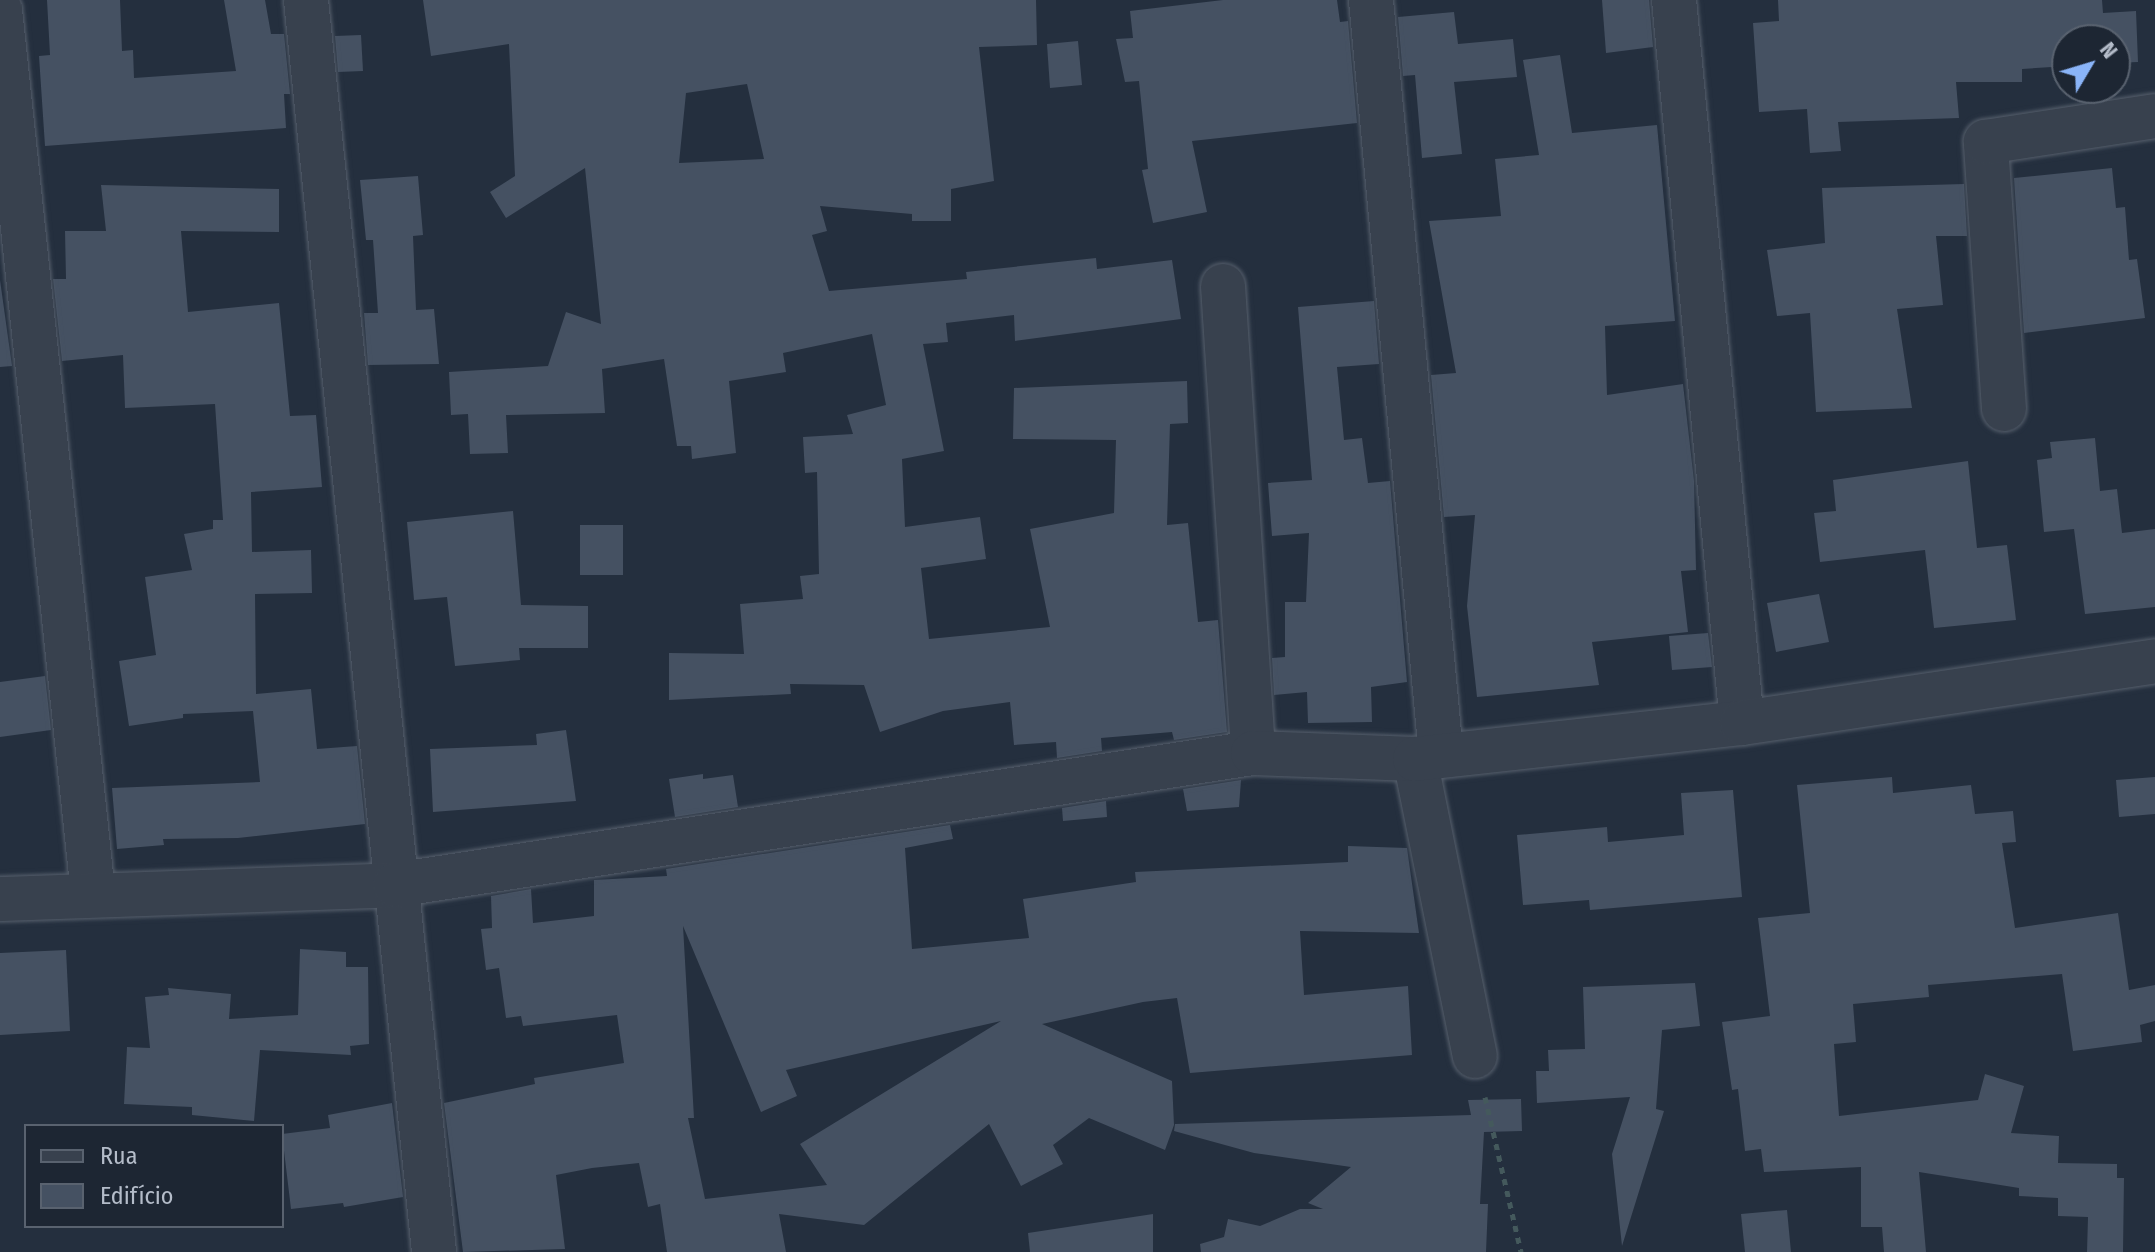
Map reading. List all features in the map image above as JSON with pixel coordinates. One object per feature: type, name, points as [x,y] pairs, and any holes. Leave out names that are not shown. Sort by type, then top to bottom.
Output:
[{"type":"street","points":[[306,0],[434,1252]]},
{"type":"street","points":[[1371,0],[1428,757],[1475,1056]]},
{"type":"street","points":[[1674,0],[1742,723]]},
{"type":"street","points":[[0,10],[93,893]]},
{"type":"street","points":[[2004,409],[1986,142],[2155,116]]},
{"type":"street","points":[[1223,286],[1253,753]]},
{"type":"street","points":[[0,899],[93,893],[395,885],[1253,753],[1428,757],[1742,723],[2155,661]]},
{"type":"path","points":[[1475,1056],[1521,1252]]},
{"type":"building","points":[[47,0],[120,0],[122,51],[133,50],[134,78],[236,71],[224,0],[265,0],[271,34],[284,34],[290,94],[284,94],[286,128],[45,146],[39,56],[50,55]]},
{"type":"building","points":[[423,0],[1036,0],[1037,45],[979,47],[994,181],[951,189],[951,221],[912,221],[912,214],[820,206],[827,231],[812,235],[829,291],[967,279],[966,272],[1096,258],[1097,269],[1172,260],[1181,319],[1015,341],[1014,315],[946,323],[948,342],[923,344],[944,451],[902,459],[905,527],[980,517],[986,559],[921,568],[929,639],[1050,627],[1030,529],[1114,513],[1116,440],[1013,439],[1014,388],[1187,381],[1188,423],[1170,424],[1167,525],[1188,523],[1198,622],[1218,620],[1227,732],[1174,740],[1172,732],[1101,738],[1102,751],[1057,758],[1056,742],[1014,745],[1010,702],[943,711],[880,732],[864,685],[790,684],[791,694],[669,700],[669,653],[744,654],[740,604],[803,599],[800,576],[819,574],[817,472],[805,473],[803,437],[853,434],[847,415],[886,405],[872,334],[783,353],[786,372],[729,381],[736,453],[692,459],[691,446],[677,446],[664,359],[602,369],[605,413],[506,415],[508,453],[470,454],[468,414],[451,415],[449,372],[548,366],[566,312],[601,324],[585,168],[506,218],[490,192],[515,176],[509,44],[431,56]],"holes":[[[747,84],[764,159],[679,163],[686,93]]]},
{"type":"building","points":[[1223,0],[1337,0],[1340,22],[1348,21],[1357,123],[1192,141],[1207,212],[1153,223],[1142,170],[1148,169],[1139,81],[1125,82],[1116,39],[1133,38],[1130,11]]},
{"type":"building","points":[[1602,0],[1649,0],[1653,47],[1606,53]]},
{"type":"building","points":[[1778,0],[2102,0],[2103,13],[2136,11],[2138,62],[2131,62],[2131,24],[2051,24],[2051,67],[2022,69],[2022,82],[1956,82],[1959,118],[1838,122],[1841,151],[1810,153],[1807,109],[1759,112],[1753,23],[1779,21]]},
{"type":"building","points":[[1454,12],[1458,44],[1513,39],[1517,77],[1454,82],[1462,154],[1422,158],[1415,75],[1403,76],[1398,17]]},
{"type":"building","points":[[361,35],[363,71],[338,72],[335,36]]},
{"type":"building","points":[[1078,41],[1082,85],[1050,88],[1047,44]]},
{"type":"building","points":[[1560,55],[1572,133],[1657,125],[1675,321],[1605,326],[1607,395],[1683,384],[1694,481],[1696,570],[1681,571],[1688,632],[1592,642],[1599,685],[1477,697],[1467,606],[1475,515],[1444,517],[1431,375],[1456,373],[1429,221],[1501,216],[1495,159],[1539,155],[1523,60]]},
{"type":"building","points":[[2112,168],[2116,208],[2125,207],[2129,260],[2137,259],[2145,318],[2024,333],[2014,178]]},
{"type":"building","points":[[418,176],[423,235],[413,236],[416,310],[434,309],[439,364],[368,365],[364,313],[378,313],[373,240],[366,240],[360,180]]},
{"type":"building","points":[[1964,184],[1967,236],[1936,236],[1943,305],[1897,309],[1912,408],[1816,412],[1810,313],[1777,316],[1767,250],[1825,243],[1822,188]]},
{"type":"building","points":[[101,185],[279,189],[279,232],[181,231],[188,312],[279,303],[290,416],[316,415],[322,487],[251,492],[252,552],[311,550],[312,593],[255,594],[256,694],[311,689],[317,749],[357,746],[365,824],[238,838],[163,839],[164,845],[117,849],[112,788],[260,782],[253,711],[183,714],[183,718],[129,726],[119,661],[156,655],[145,577],[192,570],[184,534],[213,529],[213,520],[223,520],[215,404],[125,408],[123,355],[62,361],[53,279],[66,279],[65,231],[106,231]]},
{"type":"building","points":[[0,280],[12,366],[0,367]]},
{"type":"building","points":[[1374,301],[1379,364],[1337,367],[1344,440],[1362,438],[1368,483],[1390,481],[1407,682],[1371,687],[1372,722],[1308,723],[1307,692],[1274,695],[1272,658],[1285,657],[1285,602],[1306,602],[1309,533],[1272,536],[1268,483],[1312,480],[1298,307]]},
{"type":"building","points":[[2095,438],[2100,491],[2117,489],[2122,533],[2155,529],[2155,607],[2085,614],[2074,529],[2044,532],[2037,460],[2052,458],[2050,442]]},
{"type":"building","points":[[1968,461],[1977,548],[2007,545],[2016,620],[1934,628],[1925,550],[1820,562],[1814,513],[1836,511],[1833,480]]},
{"type":"building","points":[[513,511],[521,605],[588,606],[588,648],[519,648],[520,660],[455,666],[447,597],[414,600],[407,522]]},
{"type":"building","points":[[580,525],[623,525],[623,575],[580,575]]},
{"type":"building","points":[[1819,594],[1829,642],[1776,652],[1767,603]]},
{"type":"building","points":[[1708,633],[1712,667],[1672,670],[1669,636]]},
{"type":"building","points":[[45,676],[51,730],[0,737],[0,682]]},
{"type":"building","points":[[566,730],[576,801],[433,812],[430,749],[537,745],[536,734]]},
{"type":"building","points":[[703,774],[703,779],[733,775],[738,807],[675,817],[669,779]]},
{"type":"building","points":[[1892,777],[1893,793],[1971,785],[1975,814],[2013,811],[2016,842],[2002,843],[2015,928],[2118,913],[2129,990],[2155,985],[2155,1021],[2140,1025],[2142,1042],[2073,1051],[2062,974],[1928,985],[1929,997],[1853,1004],[1856,1042],[1834,1044],[1839,1116],[1978,1100],[1985,1074],[2024,1086],[2011,1133],[2059,1136],[2058,1163],[2117,1164],[2117,1178],[2124,1178],[2123,1252],[2087,1252],[2088,1217],[2058,1216],[2058,1198],[2019,1196],[2019,1188],[1919,1172],[1926,1252],[1884,1252],[1882,1227],[1861,1227],[1861,1167],[1764,1172],[1761,1149],[1745,1151],[1738,1089],[1732,1090],[1722,1022],[1770,1016],[1758,918],[1810,913],[1797,785]]},
{"type":"building","points":[[2155,777],[2155,814],[2119,817],[2116,780]]},
{"type":"building","points":[[1241,780],[1239,807],[1187,811],[1183,789]]},
{"type":"building","points":[[1733,790],[1742,897],[1590,910],[1589,900],[1523,905],[1517,835],[1607,827],[1608,842],[1684,835],[1681,793]]},
{"type":"building","points":[[1106,801],[1107,817],[1063,821],[1062,808]]},
{"type":"building","points":[[950,825],[953,839],[905,848],[912,949],[1029,938],[1023,899],[1136,882],[1135,872],[1348,862],[1348,846],[1407,848],[1419,933],[1300,931],[1304,995],[1408,986],[1412,1055],[1190,1073],[1177,998],[1143,1002],[1042,1024],[1172,1081],[1174,1125],[1165,1150],[1089,1118],[1053,1145],[1063,1164],[1021,1186],[989,1124],[864,1225],[779,1214],[786,1252],[667,1252],[660,1204],[648,1207],[639,1163],[592,1168],[556,1175],[565,1249],[463,1252],[444,1103],[535,1084],[534,1078],[624,1063],[617,1015],[523,1026],[521,1016],[506,1018],[499,968],[486,970],[481,929],[492,928],[491,896],[531,889],[533,923],[594,916],[594,880],[667,876],[666,869]],"holes":[[[683,926],[761,1112],[797,1096],[786,1070],[1001,1021],[800,1144],[827,1185],[705,1199],[688,1118],[694,1118]]]},
{"type":"building","points":[[300,949],[346,952],[346,967],[368,967],[369,1044],[350,1046],[351,1055],[260,1050],[254,1121],[192,1115],[192,1107],[124,1104],[127,1047],[150,1048],[145,997],[169,995],[168,988],[231,994],[229,1019],[298,1015]]},
{"type":"building","points":[[66,950],[70,1031],[0,1035],[0,953]]},
{"type":"building","points":[[1695,983],[1700,1026],[1662,1030],[1656,1109],[1664,1111],[1622,1246],[1612,1154],[1630,1097],[1537,1103],[1536,1071],[1549,1071],[1548,1050],[1585,1049],[1583,987]]},
{"type":"building","points":[[1521,1099],[1522,1131],[1484,1132],[1480,1204],[1488,1204],[1486,1252],[1201,1252],[1200,1244],[1224,1237],[1228,1219],[1260,1226],[1300,1209],[1323,1209],[1308,1203],[1351,1167],[1254,1153],[1174,1131],[1175,1124],[1471,1115],[1468,1100]]},
{"type":"building","points":[[392,1103],[403,1197],[344,1207],[343,1203],[291,1209],[284,1134],[330,1128],[328,1115]]},
{"type":"building","points":[[1787,1210],[1791,1252],[1745,1252],[1741,1214]]},
{"type":"building","points":[[1153,1214],[1153,1252],[1030,1252],[1028,1233]]}]
